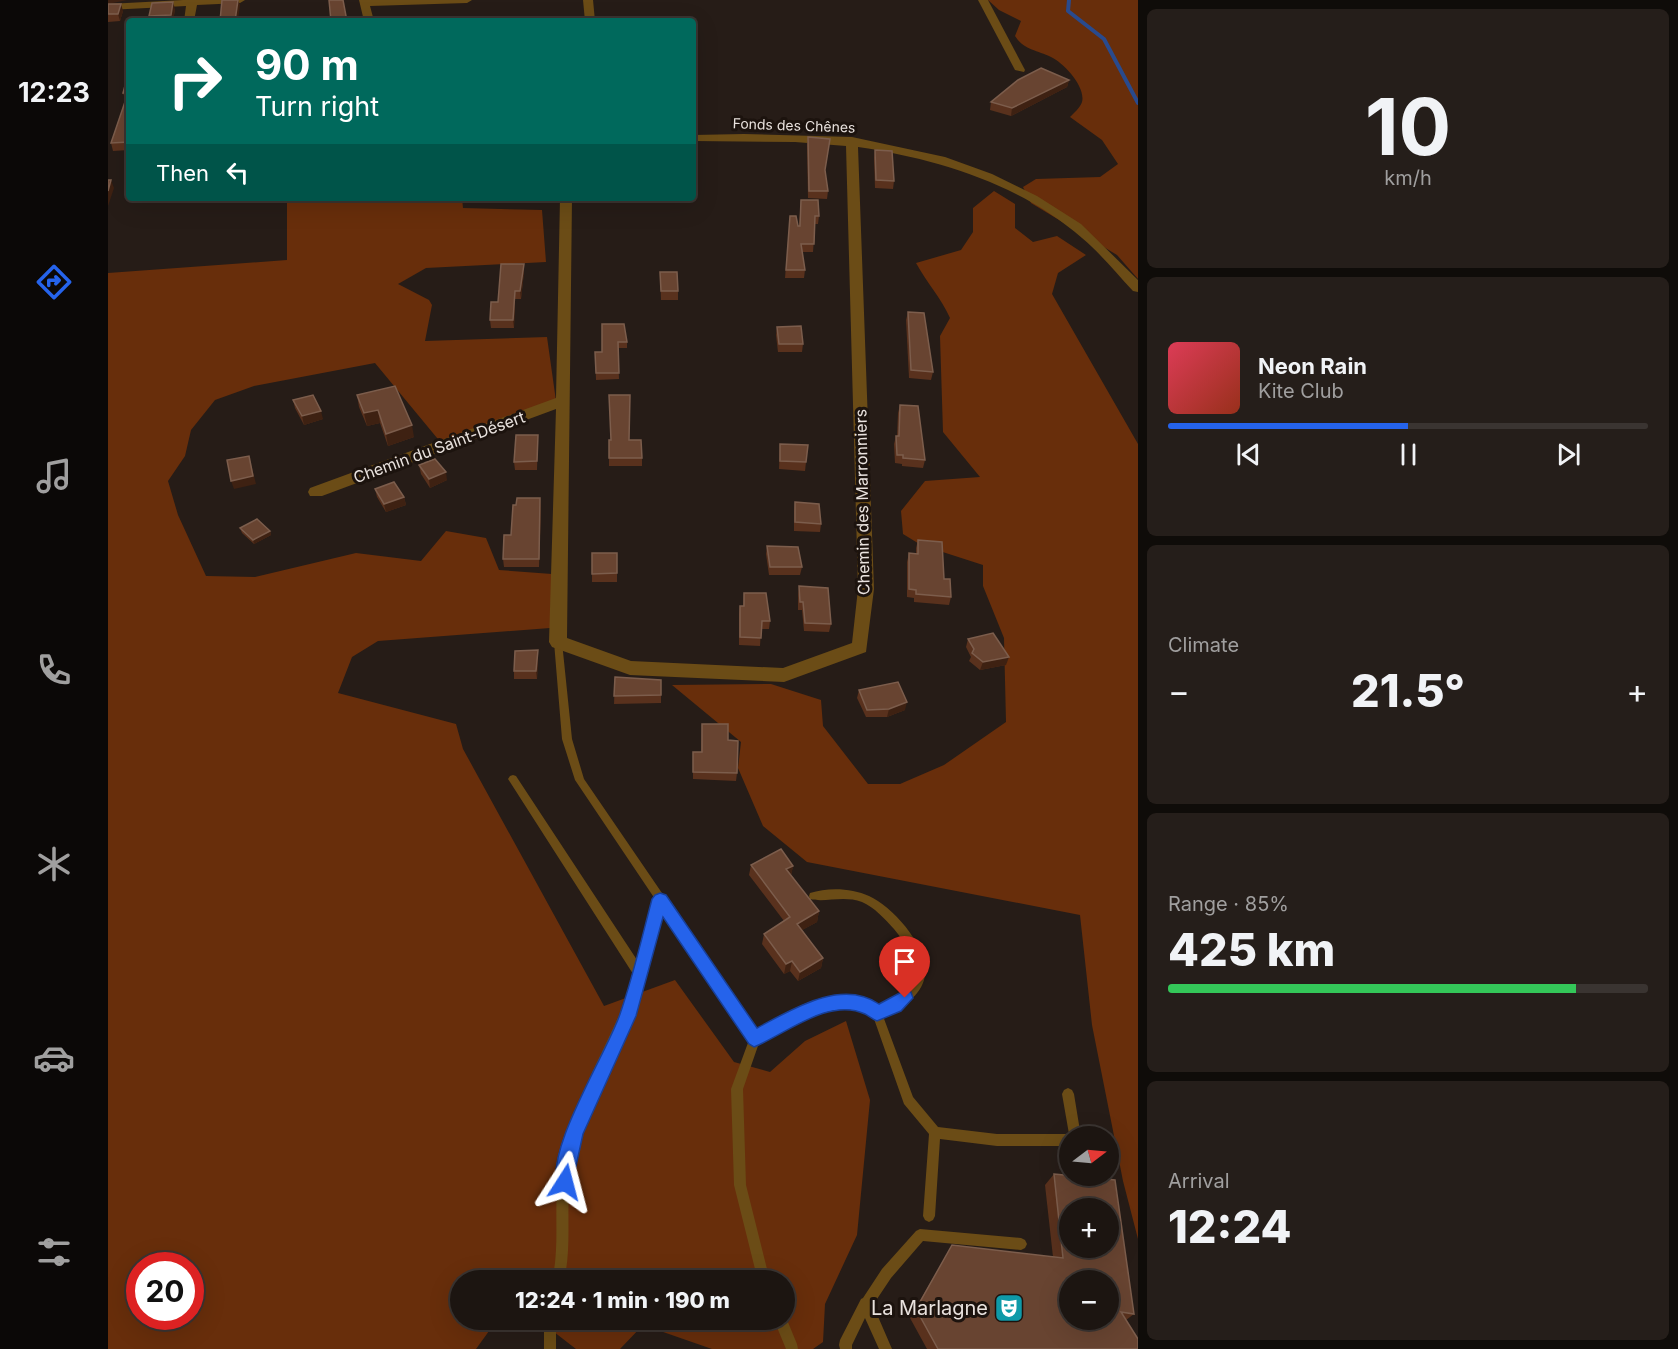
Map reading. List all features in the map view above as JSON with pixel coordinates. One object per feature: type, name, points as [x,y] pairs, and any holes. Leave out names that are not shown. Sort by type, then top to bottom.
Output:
[{"type":"street","points":[[108,7],[240,0]]},
{"type":"street","points":[[368,18],[365,2],[467,0]]},
{"type":"street","points":[[588,0],[590,18]]},
{"type":"street","points":[[983,0],[1020,70]]},
{"type":"street","points":[[190,18],[192,3]]},
{"type":"street","name":"Fonds des Chênes","points":[[696,138],[760,136],[852,141],[901,148],[948,161],[1021,193],[1079,228],[1138,288]]},
{"type":"street","name":"Chemin des Marronniers","points":[[558,642],[630,668],[784,675],[860,648],[866,589],[852,141]]},
{"type":"street","points":[[558,642],[566,201]]},
{"type":"street","name":"Chemin du Saint-Désert","points":[[316,492],[563,401]]},
{"type":"lane","points":[[558,642],[567,739],[580,780],[754,1039]]},
{"type":"lane","points":[[513,779],[641,976]]},
{"type":"lane","points":[[814,896],[840,893],[868,900],[892,919],[915,945],[922,967],[914,989],[895,1006],[877,1013]]},
{"type":"lane","points":[[559,1270],[566,1165],[574,1133],[628,1016],[641,976],[660,899]]},
{"type":"lane","points":[[761,1270],[740,1185],[737,1089],[754,1039],[804,1012],[843,1002],[868,1006],[877,1013],[908,1100],[935,1132],[997,1140],[1059,1140]]},
{"type":"lane","points":[[1068,1094],[1073,1126]]},
{"type":"lane","points":[[929,1216],[935,1132]]},
{"type":"lane","points":[[846,1349],[845,1345],[865,1303],[900,1256],[920,1235],[1021,1244]]},
{"type":"lane","points":[[865,1303],[886,1349]]},
{"type":"lane","points":[[549,1349],[550,1330]]},
{"type":"lane","points":[[784,1330],[792,1349]]},
{"type":"shaded area","points":[[988,0],[1138,0],[1138,279],[1117,255],[1031,203],[1023,187],[1036,179],[1100,177],[1118,164],[1102,140],[1070,117],[1082,102],[1081,89],[1073,76],[1056,60],[1022,44],[1015,36],[1021,21],[999,10]]},
{"type":"shaded area","points":[[994,191],[1015,204],[1015,228],[1033,242],[1057,236],[1086,255],[1058,273],[1052,294],[1138,444],[1138,1239],[1119,1161],[1119,1126],[1112,1126],[1092,1025],[1080,915],[807,862],[763,826],[738,768],[741,742],[672,685],[771,684],[821,700],[823,726],[868,784],[900,784],[944,765],[1006,722],[1004,638],[983,586],[983,565],[921,545],[903,534],[901,511],[925,481],[980,477],[943,432],[940,336],[950,318],[916,263],[961,250],[973,232],[973,208]]},
{"type":"shaded area","points":[[287,201],[462,201],[463,208],[542,210],[546,262],[426,268],[398,284],[429,300],[432,305],[425,341],[547,337],[556,401],[442,444],[375,363],[254,386],[215,400],[191,430],[185,456],[168,481],[178,515],[206,576],[255,577],[356,553],[421,561],[446,531],[486,538],[499,570],[552,574],[550,628],[378,641],[352,657],[338,693],[456,724],[463,749],[604,1006],[675,980],[734,1062],[770,1072],[805,1041],[846,1021],[870,1100],[857,1235],[825,1304],[823,1342],[813,1349],[712,1349],[657,1330],[795,1330],[795,1270],[450,1270],[450,1330],[490,1330],[476,1349],[108,1349],[108,273],[287,260]]},
{"type":"shaded area","points":[[551,1330],[638,1330],[620,1349],[576,1349]]},
{"type":"building","points":[[222,0],[238,0],[235,18],[220,18]]},
{"type":"building","points":[[329,0],[343,0],[346,18],[331,18]]},
{"type":"building","points":[[173,2],[171,15],[149,16],[152,3]]},
{"type":"building","points":[[108,4],[121,4],[118,14],[108,14]]},
{"type":"building","points":[[1041,68],[1069,80],[1012,108],[991,102],[1018,80]]},
{"type":"building","points":[[126,99],[126,142],[111,143]]},
{"type":"building","points":[[808,137],[830,139],[825,170],[828,191],[809,191]]},
{"type":"building","points":[[875,150],[892,151],[894,181],[876,180]]},
{"type":"building","points":[[801,200],[818,200],[819,216],[815,216],[814,244],[801,244],[805,270],[786,270],[790,216],[796,216],[798,226],[800,226]]},
{"type":"building","points":[[501,264],[524,264],[520,291],[515,291],[513,320],[490,320],[491,302],[498,302]]},
{"type":"building","points":[[660,272],[677,272],[678,291],[661,291]]},
{"type":"building","points":[[908,312],[924,313],[933,372],[911,370]]},
{"type":"building","points":[[602,324],[624,324],[627,342],[618,342],[619,373],[596,373],[595,352],[602,352]]},
{"type":"building","points":[[801,326],[803,344],[779,344],[777,327]]},
{"type":"building","points":[[395,386],[412,425],[386,434],[378,410],[364,413],[357,395]]},
{"type":"building","points":[[313,395],[321,411],[302,416],[293,400]]},
{"type":"building","points":[[609,395],[630,395],[629,440],[641,440],[642,458],[609,458],[609,440],[611,440]]},
{"type":"building","points":[[900,405],[918,406],[925,460],[903,458],[903,455],[897,455],[896,436],[899,436]]},
{"type":"building","points":[[516,435],[538,435],[537,461],[514,462]]},
{"type":"building","points":[[780,444],[808,445],[806,462],[780,461]]},
{"type":"building","points":[[249,456],[253,476],[231,481],[227,460]]},
{"type":"building","points":[[435,459],[446,472],[429,479],[419,465]]},
{"type":"building","points":[[394,482],[404,497],[384,504],[375,489]]},
{"type":"building","points":[[517,498],[540,498],[539,559],[503,559],[504,535],[511,535],[513,505],[516,505]]},
{"type":"building","points":[[795,502],[819,504],[821,524],[795,522]]},
{"type":"building","points":[[257,519],[270,531],[253,540],[240,528]]},
{"type":"building","points":[[918,540],[942,542],[944,579],[950,579],[951,597],[916,594],[916,590],[909,589],[909,553],[918,554]]},
{"type":"building","points":[[767,546],[798,547],[802,567],[770,567]]},
{"type":"building","points":[[592,553],[617,553],[617,573],[592,574]]},
{"type":"building","points":[[799,586],[828,588],[831,624],[805,623]]},
{"type":"building","points":[[744,593],[766,593],[770,621],[762,621],[761,638],[740,637],[740,606],[744,606]]},
{"type":"building","points":[[993,633],[1009,657],[983,662],[972,653],[974,649],[968,639]]},
{"type":"building","points":[[538,650],[536,671],[514,671],[515,651]]},
{"type":"building","points":[[615,677],[661,680],[661,695],[614,696]]},
{"type":"building","points":[[898,682],[907,702],[889,709],[867,710],[859,690]]},
{"type":"building","points":[[702,724],[728,724],[728,740],[738,741],[737,773],[693,772],[693,752],[702,752]]},
{"type":"building","points":[[781,849],[793,866],[786,869],[819,911],[797,924],[823,958],[800,972],[792,961],[786,964],[764,934],[790,917],[751,865]]},
{"type":"building","points":[[1054,1174],[1059,1174],[1059,1186],[1116,1186],[1118,1198],[1059,1198],[1059,1221]]},
{"type":"building","points":[[1119,1208],[1134,1314],[1121,1312],[1138,1339],[1138,1349],[938,1349],[916,1309],[952,1245],[1059,1258],[1119,1258]]},
{"type":"waterway","points":[[1069,0],[1068,11],[1104,39],[1138,103]]},
{"type":"place","name":"La Marlagne","points":[[1009,1308]]},
{"type":"route","points":[[565,1182],[566,1165],[574,1133],[628,1016],[641,976],[660,899],[754,1039],[804,1012],[843,1002],[868,1006],[877,1013],[895,1006],[905,998]]}]
